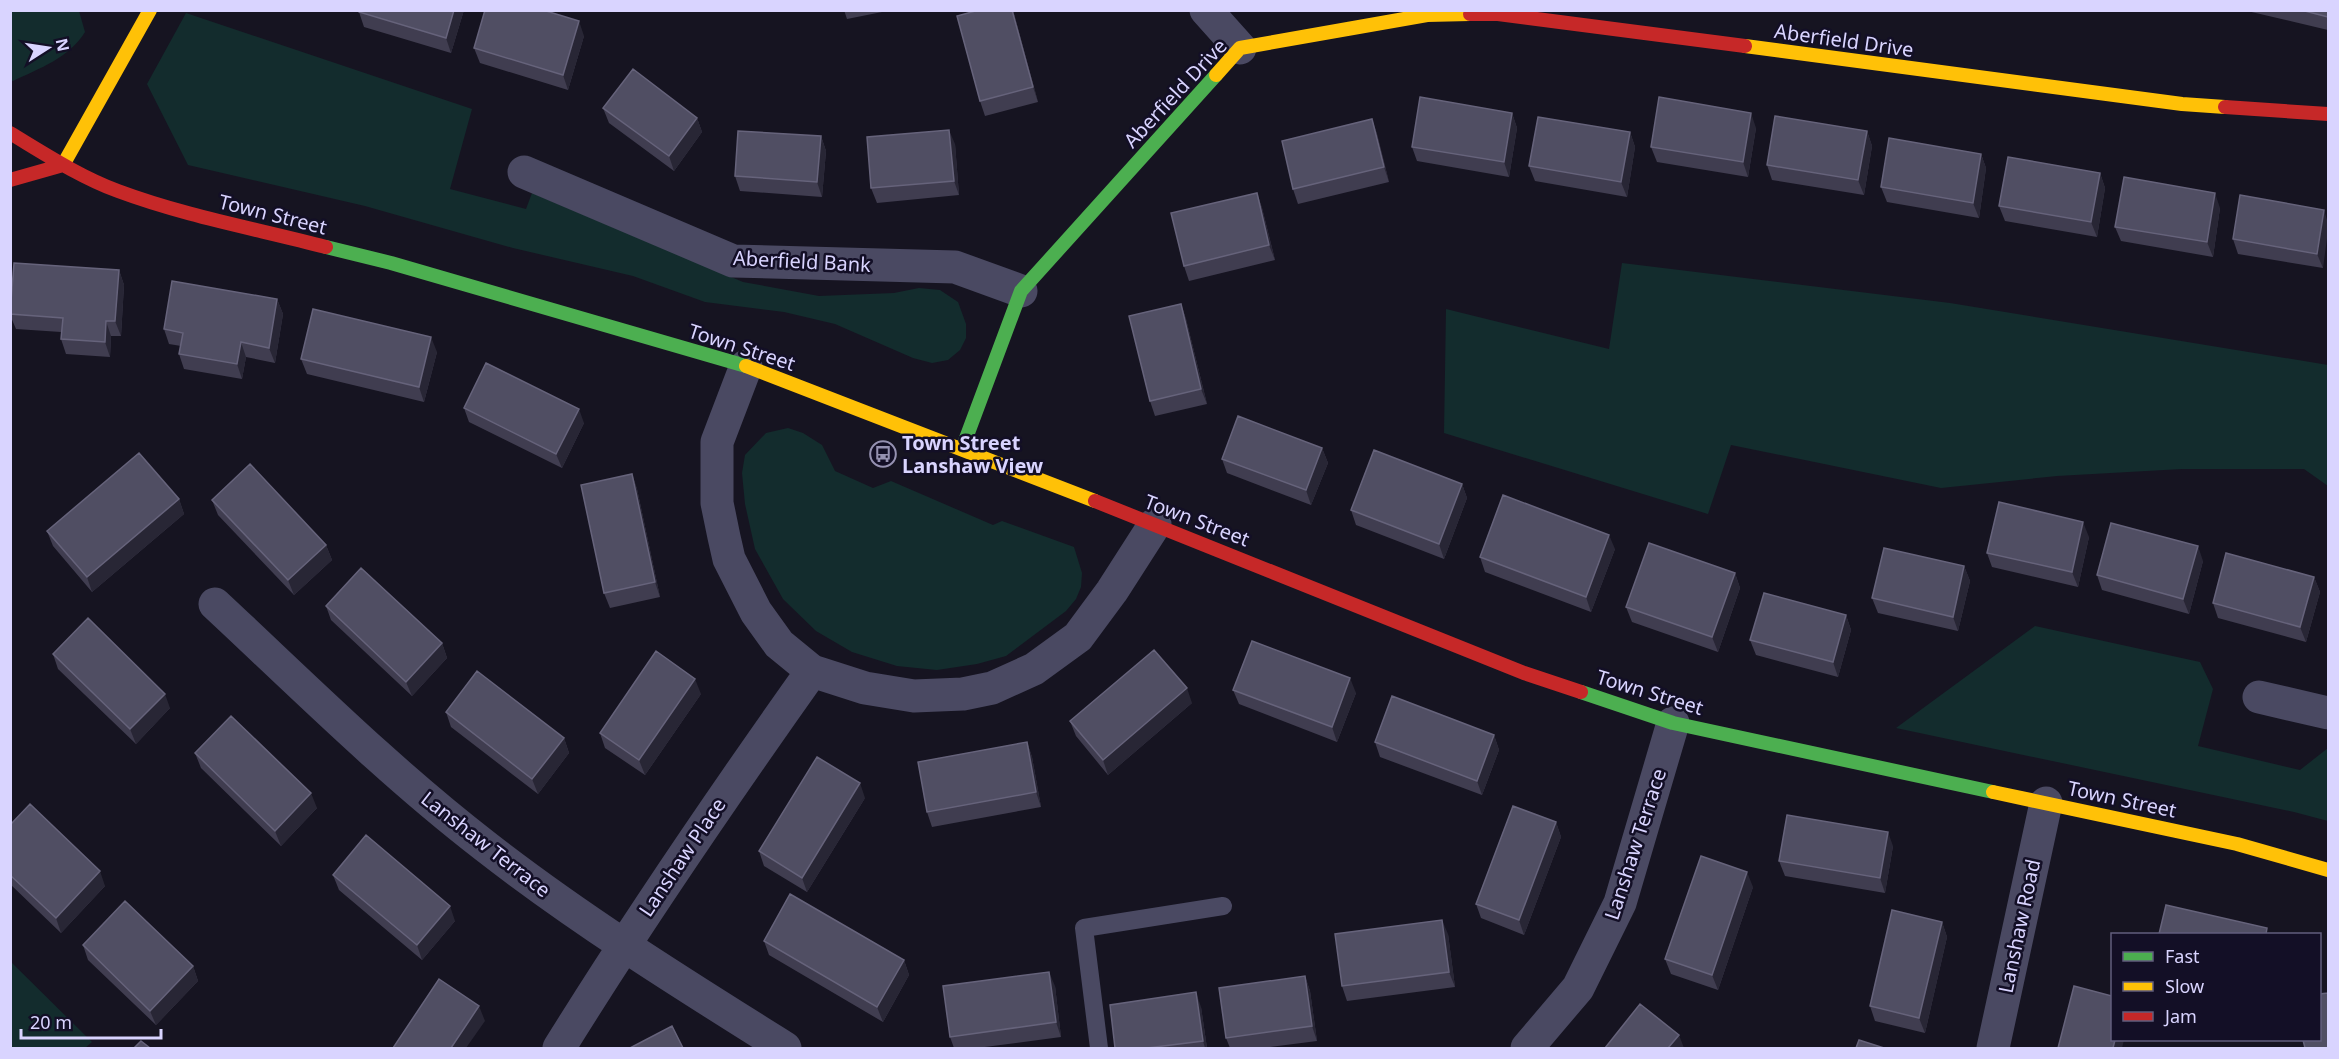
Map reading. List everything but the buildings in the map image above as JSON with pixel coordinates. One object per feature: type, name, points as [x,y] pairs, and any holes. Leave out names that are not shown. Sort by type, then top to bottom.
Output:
[{"type":"street","points":[[10,180],[63,165],[150,10]]},
{"type":"street","points":[[1206,10],[1240,48]]},
{"type":"street","name":"Aberfield Drive","points":[[962,449],[1021,291],[1240,48],[1427,15],[1498,14],[2182,104],[2328,114]]},
{"type":"street","name":"Town Street","points":[[10,133],[63,165],[117,191],[169,207],[391,263],[746,366],[1155,524],[1524,673],[1673,723],[2237,844],[2328,870]]},
{"type":"street","name":"Aberfield Bank","points":[[524,172],[733,261],[955,267],[1021,291]]},
{"type":"street","points":[[746,366],[717,442],[717,503],[724,537],[729,558],[756,612],[778,644],[812,671],[865,688],[914,696],[963,694],[992,688],[1034,669],[1077,637],[1112,591],[1155,524]]},
{"type":"street","name":"Lanshaw Terrace","points":[[215,604],[427,800],[486,847],[622,945],[785,1048]]},
{"type":"street","name":"Lanshaw Place","points":[[559,1048],[622,945],[812,671]]},
{"type":"street","points":[[2259,697],[2328,713]]},
{"type":"street","name":"Lanshaw Terrace","points":[[1527,1048],[1578,988],[1620,903],[1673,723]]},
{"type":"street","name":"Lanshaw Road","points":[[1993,1048],[2046,803]]},
{"type":"lane","points":[[1099,1048],[1084,928],[1223,906]]},
{"type":"green space","points":[[10,11],[79,11],[85,32],[62,56],[13,81],[10,80]]},
{"type":"green space","points":[[186,13],[472,109],[450,189],[526,209],[532,193],[743,282],[819,296],[894,293],[919,288],[940,290],[958,302],[966,324],[966,338],[960,350],[948,360],[932,363],[913,358],[835,324],[784,312],[705,302],[633,276],[513,248],[365,206],[188,165],[147,84]]},
{"type":"green space","points":[[1622,263],[1950,303],[2328,365],[2328,486],[2304,469],[2182,469],[2057,476],[1941,488],[1731,445],[1708,514],[1444,433],[1446,309],[1609,349]]},
{"type":"green space","points":[[788,428],[803,433],[822,445],[835,471],[873,488],[891,481],[993,525],[1002,521],[1074,547],[1082,573],[1081,587],[1076,599],[1066,611],[1006,656],[977,664],[937,670],[897,666],[852,652],[816,631],[783,599],[755,549],[745,504],[742,473],[745,455],[766,433]]},
{"type":"green space","points":[[2035,626],[2200,662],[2213,689],[2198,746],[2300,770],[2328,748],[2328,821],[1896,728]]},
{"type":"green space","points":[[10,961],[92,1042],[85,1048],[11,1048]]},
{"type":"traffic: fast","points":[[962,449],[1021,291],[1216,75]]},
{"type":"traffic: fast","points":[[326,247],[391,263],[746,366]]},
{"type":"traffic: fast","points":[[1581,692],[1673,723],[1993,792]]},
{"type":"traffic: slow","points":[[63,165],[150,10]]},
{"type":"traffic: slow","points":[[1216,75],[1240,48],[1427,15],[1470,14]]},
{"type":"traffic: slow","points":[[1745,46],[2182,104],[2225,107]]},
{"type":"traffic: slow","points":[[746,366],[1095,501]]},
{"type":"traffic: slow","points":[[1993,792],[2237,844],[2328,870]]},
{"type":"traffic: jam","points":[[1470,14],[1498,14],[1745,46]]},
{"type":"traffic: jam","points":[[2225,107],[2328,114]]},
{"type":"traffic: jam","points":[[10,133],[76,172],[118,191],[195,215],[326,247]]},
{"type":"traffic: jam","points":[[10,180],[63,165]]},
{"type":"traffic: jam","points":[[1095,501],[1524,673],[1581,692]]},
{"type":"place","name":"Town Street Lanshaw View","points":[[883,454]]}]
